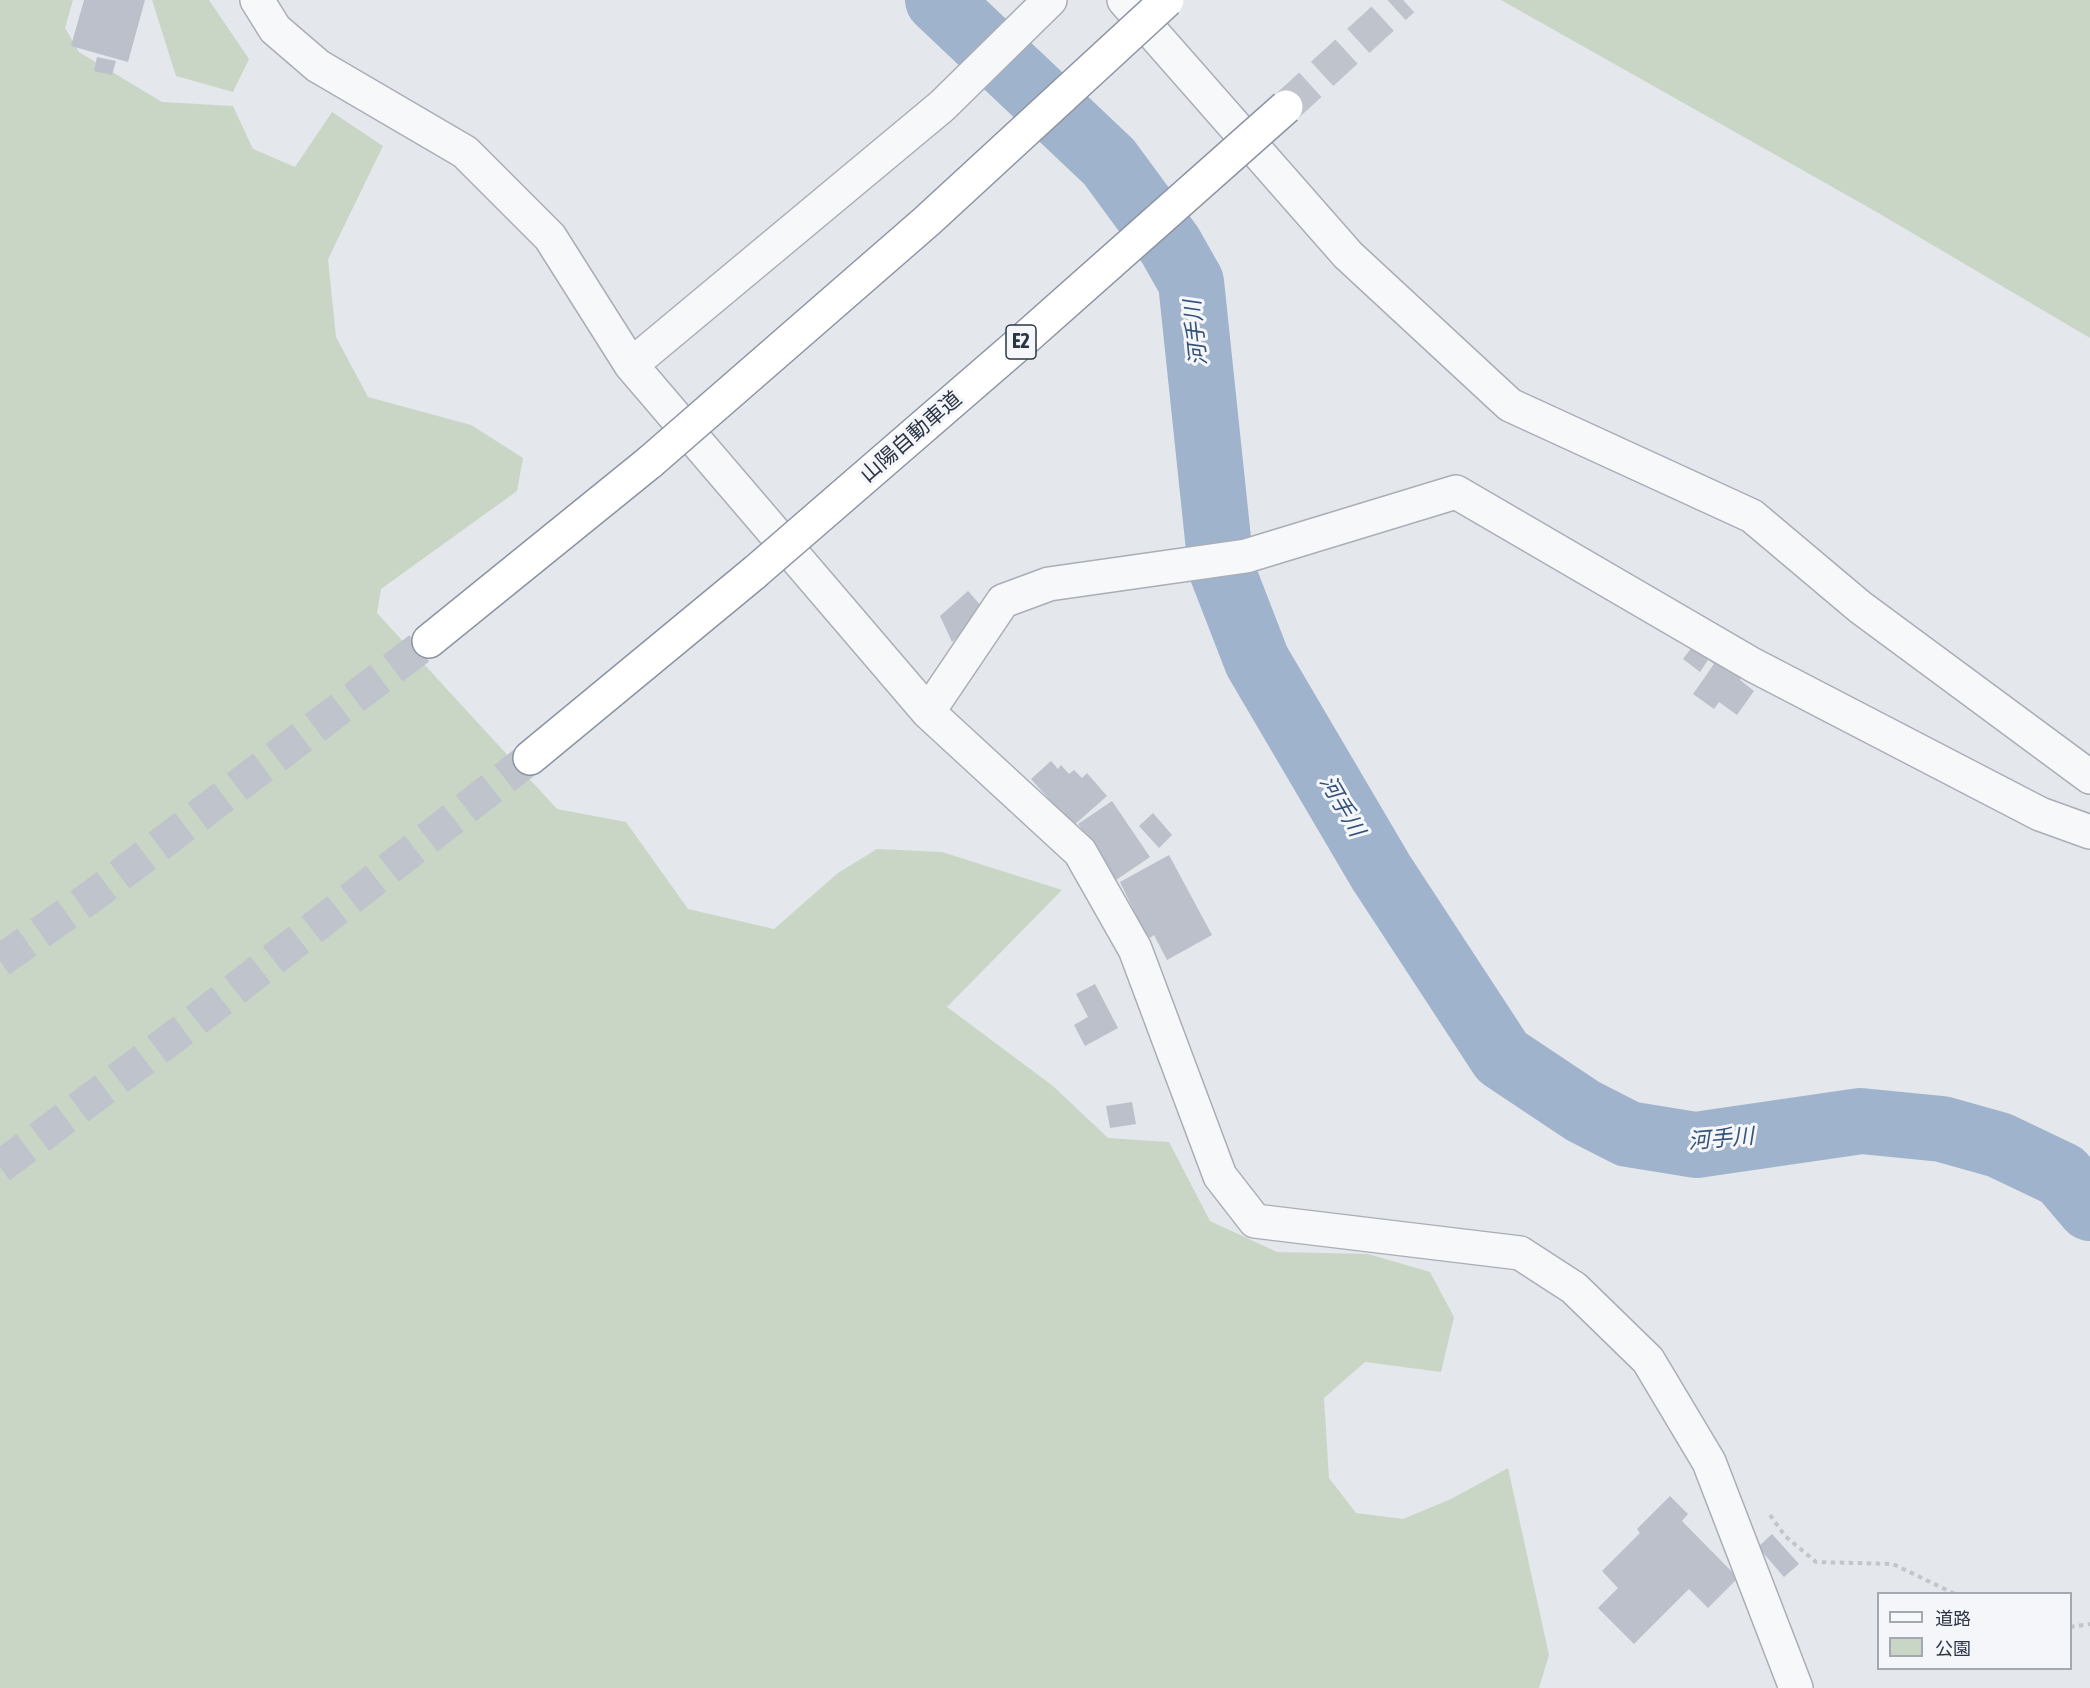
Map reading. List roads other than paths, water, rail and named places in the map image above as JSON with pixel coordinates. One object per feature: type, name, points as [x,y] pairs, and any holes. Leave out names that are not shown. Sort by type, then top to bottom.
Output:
[{"type":"highway","points":[[429,641],[650,462],[927,221],[1167,0]]},
{"type":"highway","name":"山陽自動車道","points":[[530,758],[754,573],[1021,342],[1286,107]]},
{"type":"street","points":[[257,0],[275,29],[318,66],[465,152],[550,237],[631,365],[928,712],[1080,852],[1135,949],[1220,1176],[1255,1221],[1520,1253],[1574,1287],[1648,1360],[1709,1462],[1796,1688]]},
{"type":"street","points":[[631,365],[942,106],[1050,0]]},
{"type":"street","points":[[1124,0],[1348,255],[1510,405],[1752,516],[1860,608],[2090,777]]},
{"type":"street","points":[[928,712],[1003,601],[1049,584],[1246,556],[1456,492],[1753,665],[2040,814],[2090,832]]},
{"type":"waterway","name":"河手川","points":[[938,0],[1109,162],[1170,245],[1191,282],[1221,568],[1257,661],[1381,872],[1502,1057],[1583,1111],[1628,1134],[1696,1145],[1861,1121],[1942,1129],[1999,1145],[2062,1175],[2090,1208]]},
{"type":"tunnel","points":[[1286,107],[1403,0]]},
{"type":"tunnel","points":[[0,961],[95,894],[429,641]]},
{"type":"tunnel","points":[[0,1167],[191,1024],[530,758]]}]
